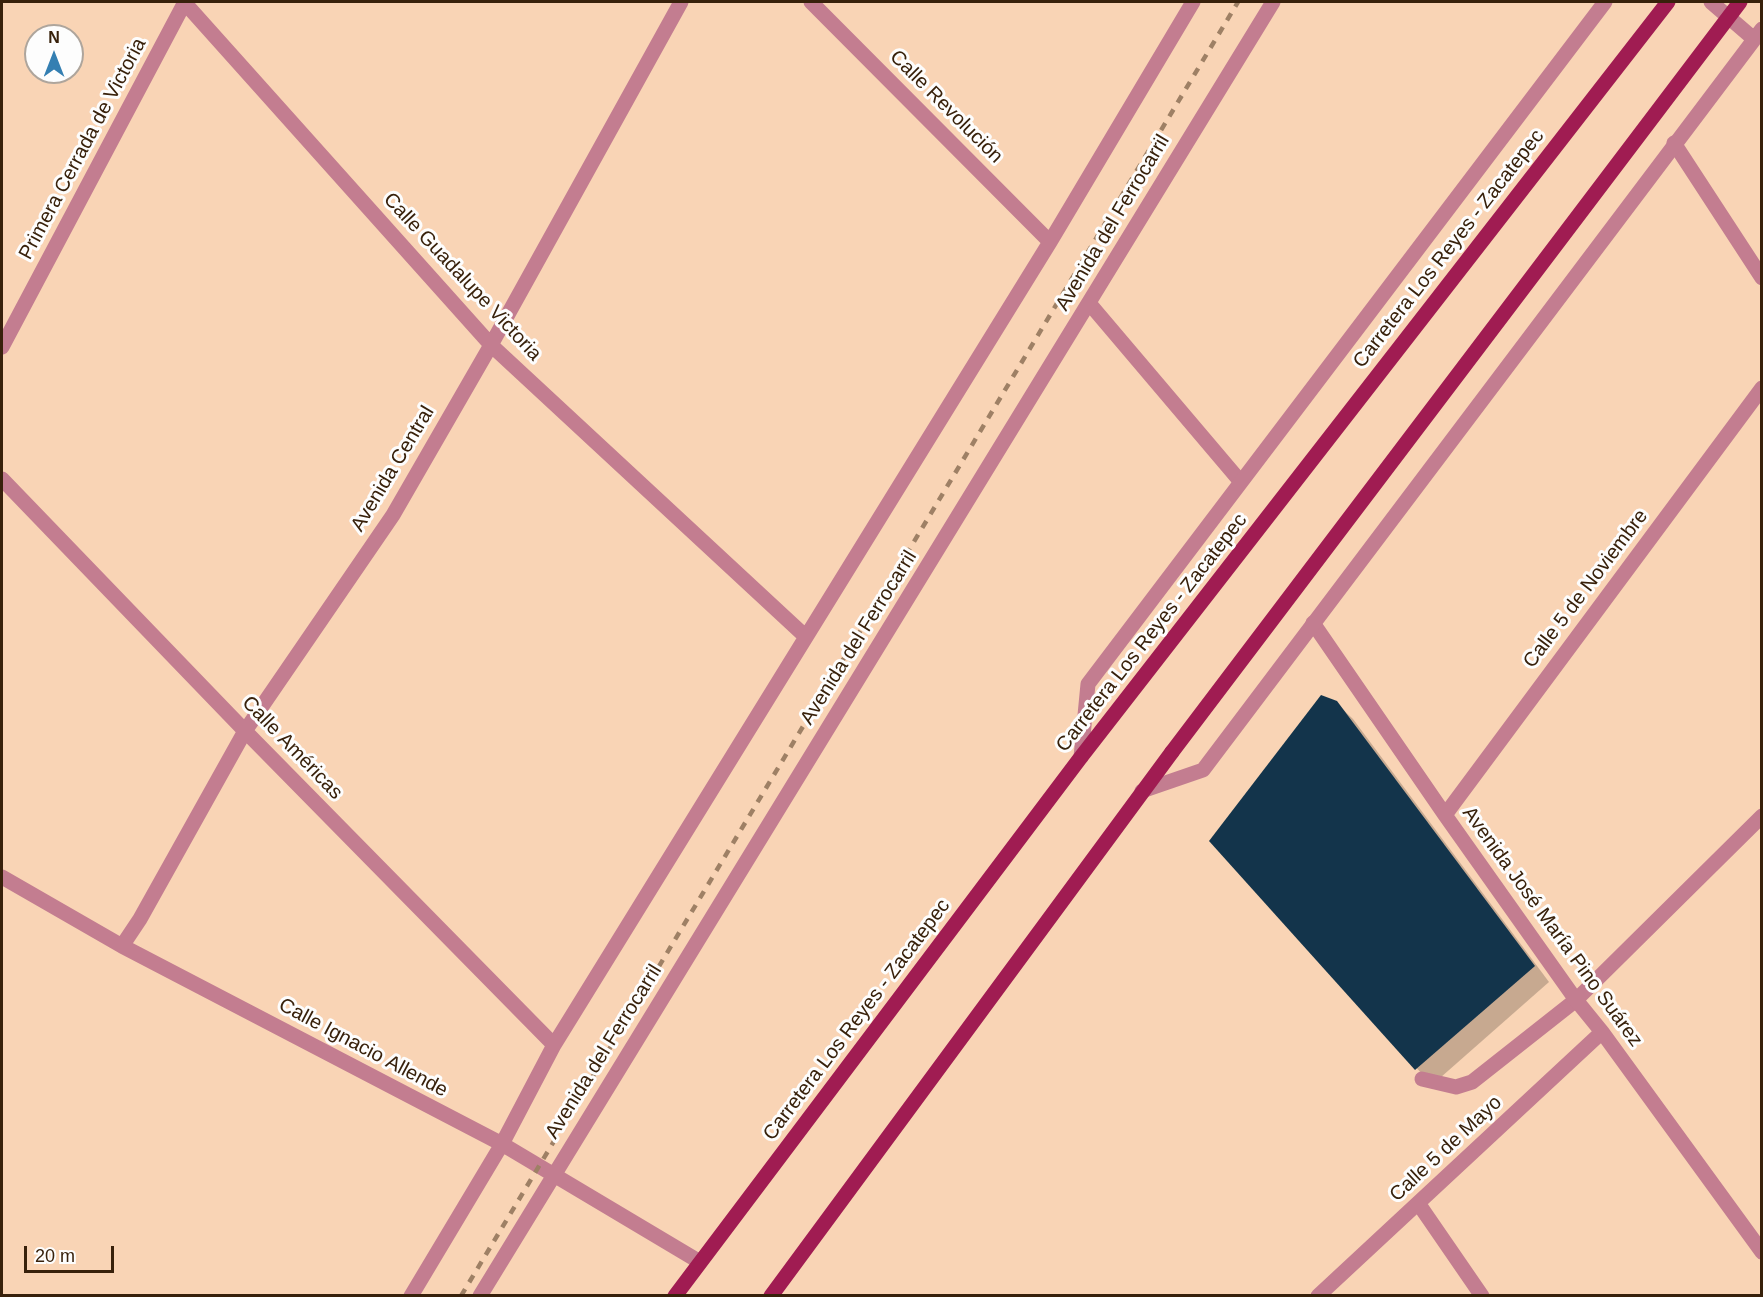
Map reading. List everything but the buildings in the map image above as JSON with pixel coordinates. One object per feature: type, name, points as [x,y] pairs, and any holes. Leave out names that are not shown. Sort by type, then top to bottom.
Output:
[{"type":"main road","name":"Carretera Los Reyes - Zacatepec","points":[[675,1296],[1081,757],[1668,2]]},
{"type":"main road","points":[[771,1296],[1142,791],[1740,2]]},
{"type":"street","name":"Calle Guadalupe Victoria","points":[[184,2],[491,345],[806,637]]},
{"type":"street","name":"Primera Cerrada de Victoria","points":[[2,347],[184,2]]},
{"type":"street","name":"Avenida Central","points":[[122,946],[140,919],[245,731],[393,515],[491,345],[681,2]]},
{"type":"street","name":"Calle Revolución","points":[[811,2],[1050,242]]},
{"type":"street","name":"Avenida del Ferrocarril","points":[[411,1296],[502,1144],[554,1045],[1050,242],[1193,2]]},
{"type":"street","name":"Avenida del Ferrocarril","points":[[480,1296],[1273,2]]},
{"type":"street","points":[[1081,757],[1088,684],[1605,2]]},
{"type":"street","points":[[1142,791],[1203,770],[1758,34],[1711,2]]},
{"type":"street","points":[[1674,143],[1761,278]]},
{"type":"street","points":[[1089,303],[1240,481]]},
{"type":"street","name":"Calle 5 de Noviembre","points":[[1445,815],[1761,388]]},
{"type":"street","name":"Calle Américas","points":[[2,479],[245,731],[554,1045]]},
{"type":"street","name":"Avenida José María Pino Suárez","points":[[1313,623],[1576,1000],[1602,1032],[1761,1252]]},
{"type":"street","points":[[1422,1079],[1456,1087],[1472,1082],[1576,1000],[1761,816]]},
{"type":"street","name":"Calle Ignacio Allende","points":[[2,878],[122,946],[502,1144],[700,1262]]},
{"type":"street","name":"Calle 5 de Mayo","points":[[1318,1296],[1602,1032]]},
{"type":"street","points":[[1418,1203],[1482,1296]]},
{"type":"railway","points":[[461,1296],[1238,2]]}]
